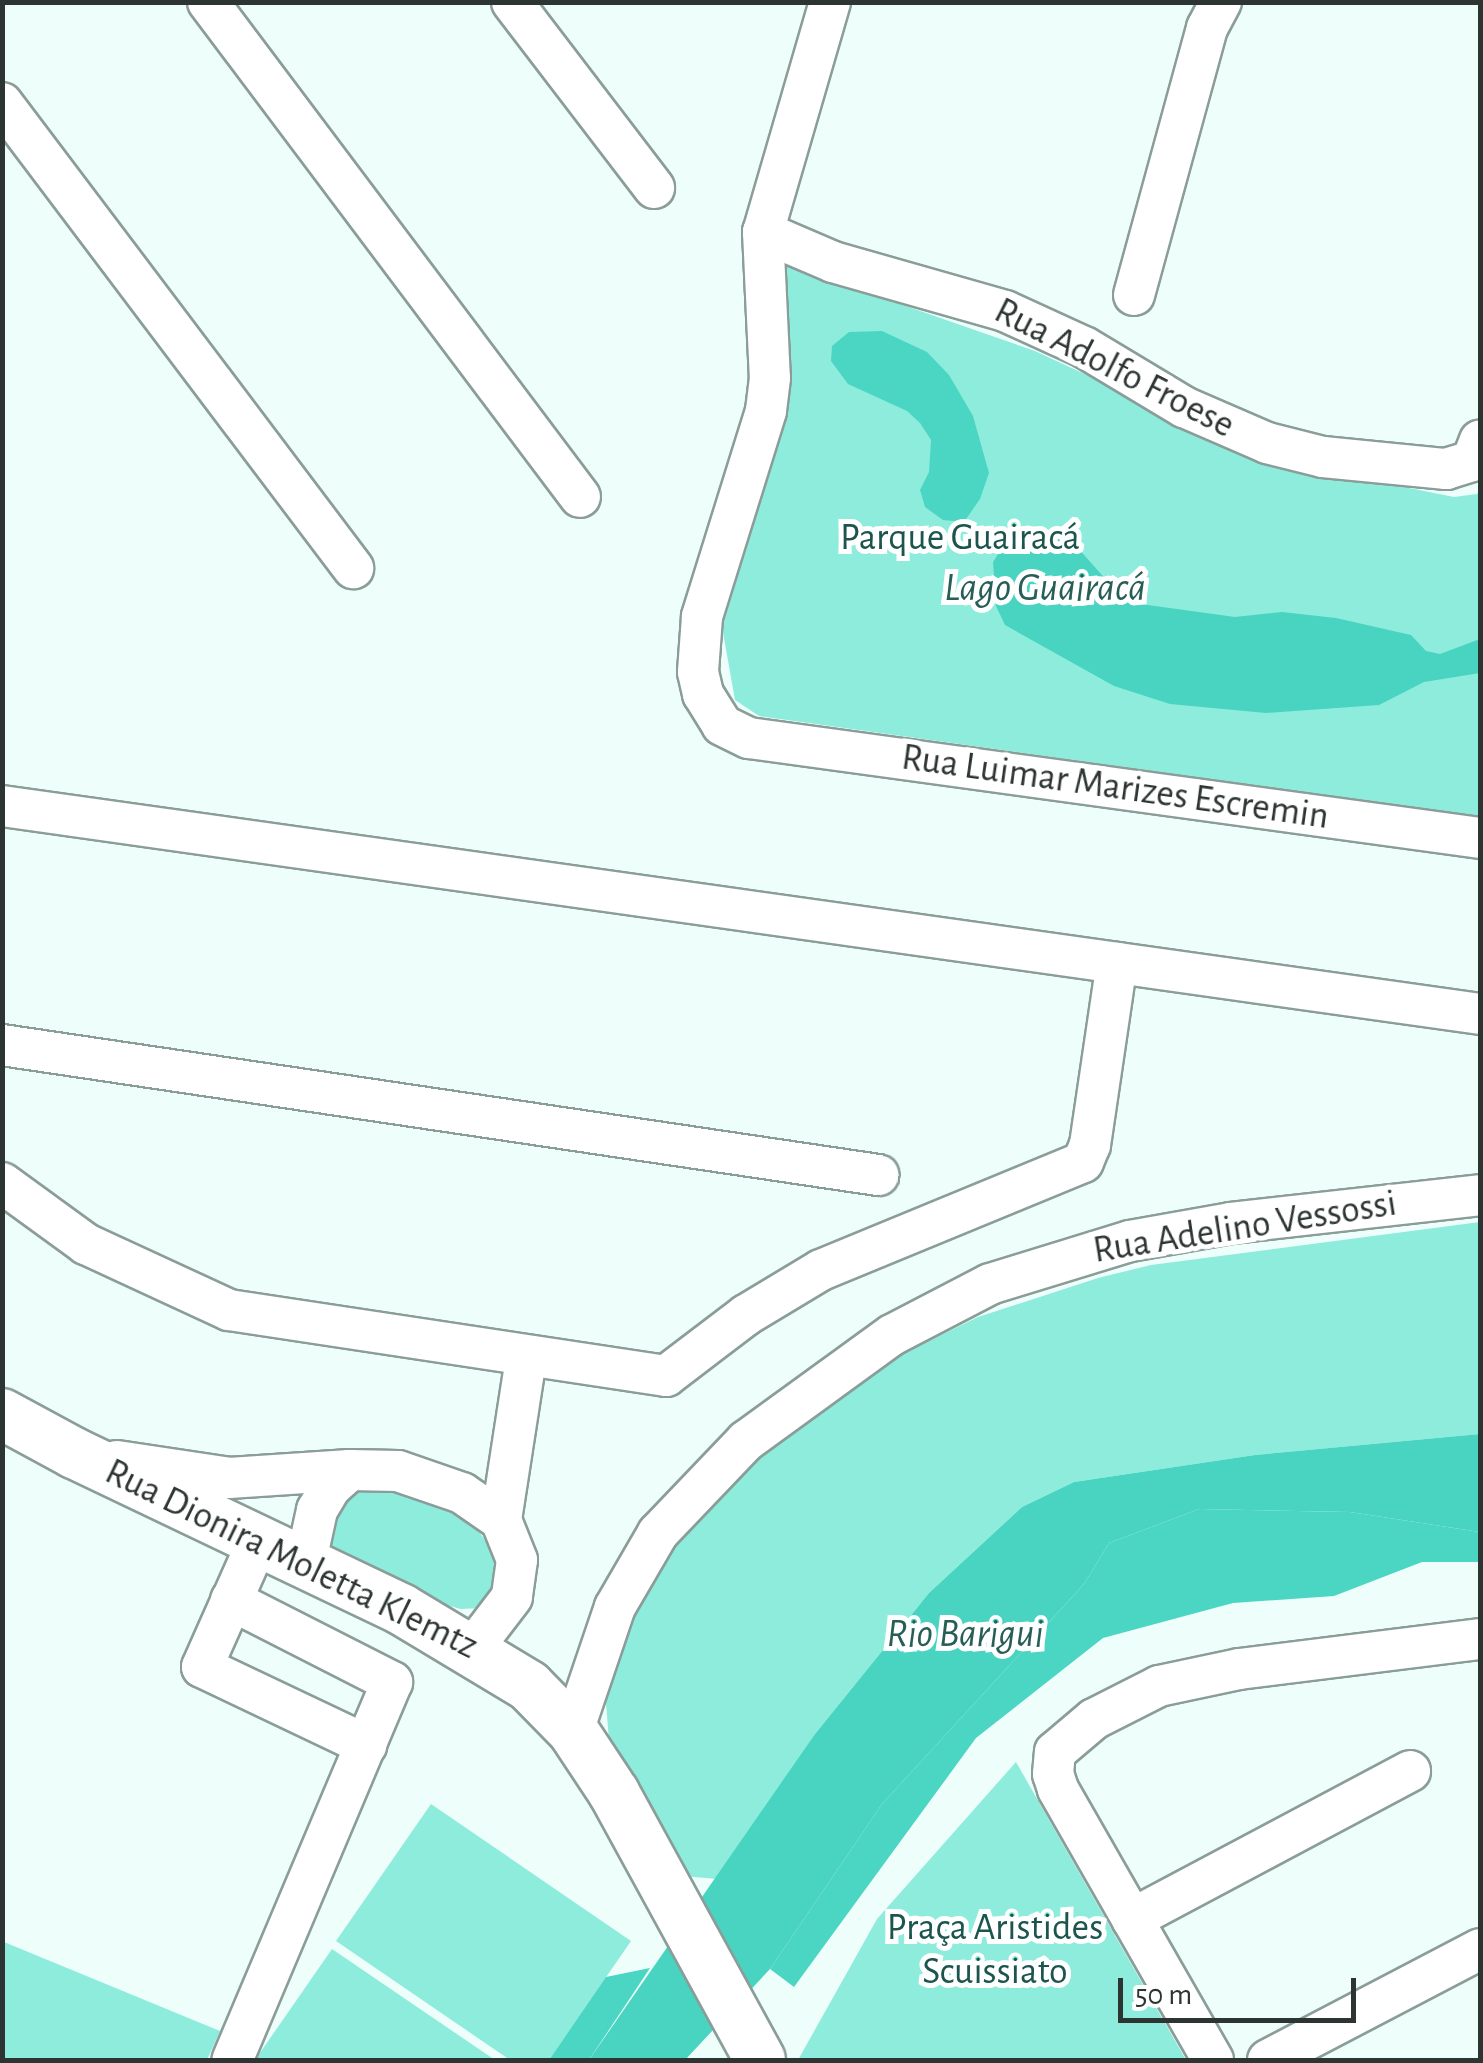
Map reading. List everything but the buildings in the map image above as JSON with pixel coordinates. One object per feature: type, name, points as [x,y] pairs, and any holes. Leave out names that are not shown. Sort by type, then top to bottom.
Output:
[{"type":"main road","name":"Rua Dionira Moletta Klemtz","points":[[2,1414],[74,1453],[306,1561],[473,1648],[528,1686],[573,1731],[663,1877],[760,2060]]},
{"type":"street","points":[[208,2],[580,497]]},
{"type":"street","points":[[512,2],[654,188]]},
{"type":"street","points":[[763,232],[830,2]]},
{"type":"street","points":[[1134,295],[1212,11]]},
{"type":"street","points":[[2,103],[353,568]]},
{"type":"street","name":"Rua Adolfo Froese","points":[[763,232],[833,262],[1006,311],[1084,346],[1199,414],[1267,443],[1323,457],[1414,469],[1446,470],[1476,451]]},
{"type":"street","name":"Rua Luimar Marizes Escremin","points":[[763,232],[770,378],[766,412],[748,481],[710,584],[697,648],[698,672],[722,726],[748,738],[1480,838]]},
{"type":"street","points":[[2,806],[1480,1014]]},
{"type":"street","points":[[2,1183],[86,1244],[229,1310],[526,1358],[666,1376],[746,1316],[821,1270],[1083,1162],[1090,1145],[1117,963]]},
{"type":"street","points":[[2,1045],[878,1175]]},
{"type":"street","name":"Rua Adelino Vessossi","points":[[573,1731],[614,1607],[658,1532],[746,1441],[892,1335],[990,1284],[1130,1240],[1231,1223],[1480,1194]]},
{"type":"street","points":[[473,1648],[502,1612],[516,1580],[517,1560],[502,1520],[526,1358]]},
{"type":"street","points":[[74,1453],[229,1478],[398,1471],[462,1494],[502,1520]]},
{"type":"street","points":[[306,1561],[317,1510],[330,1488],[350,1470]]},
{"type":"street","points":[[259,1540],[202,1667],[366,1744]]},
{"type":"street","points":[[231,1600],[392,1682],[232,2060]]},
{"type":"street","points":[[1212,2060],[1058,1788],[1052,1760],[1071,1734],[1159,1686],[1238,1669],[1480,1639]]},
{"type":"street","points":[[1132,1919],[1410,1771]]},
{"type":"street","points":[[1268,2060],[1480,1949]]},
{"type":"green space","name":"Parque Guairacá","points":[[785,264],[1035,351],[1244,448],[1300,466],[1454,497],[1477,494],[1480,489],[1480,817],[759,716],[735,700],[722,627],[776,453],[785,406],[789,350]]},
{"type":"green space","points":[[1480,1222],[1480,1434],[1255,1455],[1074,1482],[1022,1507],[929,1593],[815,1734],[717,1879],[683,1876],[610,1754],[606,1703],[617,1652],[654,1572],[715,1498],[775,1443],[886,1362],[978,1317],[1098,1278],[1151,1265]]},
{"type":"green space","points":[[361,1485],[398,1485],[468,1517],[496,1555],[499,1589],[481,1608],[461,1609],[439,1603],[330,1548],[326,1539],[332,1508]]},
{"type":"green space","name":"Praça Aristides Scuissiato","points":[[1016,1762],[1186,2060],[798,2060],[877,1919]]},
{"type":"green space","points":[[431,1804],[631,1941],[549,2060],[510,2060],[336,1941]]},
{"type":"green space","points":[[4,1942],[220,2031],[207,2060],[3,2060]]},
{"type":"green space","points":[[332,1949],[495,2060],[255,2060]]},
{"type":"shaded area","points":[[882,331],[927,352],[949,375],[973,416],[989,473],[980,499],[964,522],[943,520],[925,507],[920,490],[929,472],[931,440],[920,423],[907,411],[848,384],[831,361],[832,346],[849,332]]},
{"type":"shaded area","points":[[1199,1509],[1350,1512],[1480,1532],[1480,1562],[1422,1562],[1334,1596],[1233,1603],[1103,1638],[976,1738],[794,1987],[770,1969],[882,1804],[1084,1584],[1109,1543]]},
{"type":"shaded area","points":[[650,1968],[589,2060],[549,2060],[606,1977]]},
{"type":"water","name":"Lago Guairacá","points":[[1009,537],[1068,537],[1126,602],[1235,617],[1282,612],[1336,618],[1411,635],[1426,651],[1440,654],[1480,639],[1480,673],[1424,682],[1379,705],[1266,713],[1170,704],[1114,686],[1005,625],[996,606],[993,562]]},
{"type":"water","name":"Rio Barigui","points":[[1480,1434],[1480,1532],[1350,1512],[1199,1509],[1109,1543],[1084,1584],[882,1804],[770,1969],[685,2060],[589,2060],[815,1734],[929,1593],[1022,1507],[1074,1482],[1255,1455]]}]
